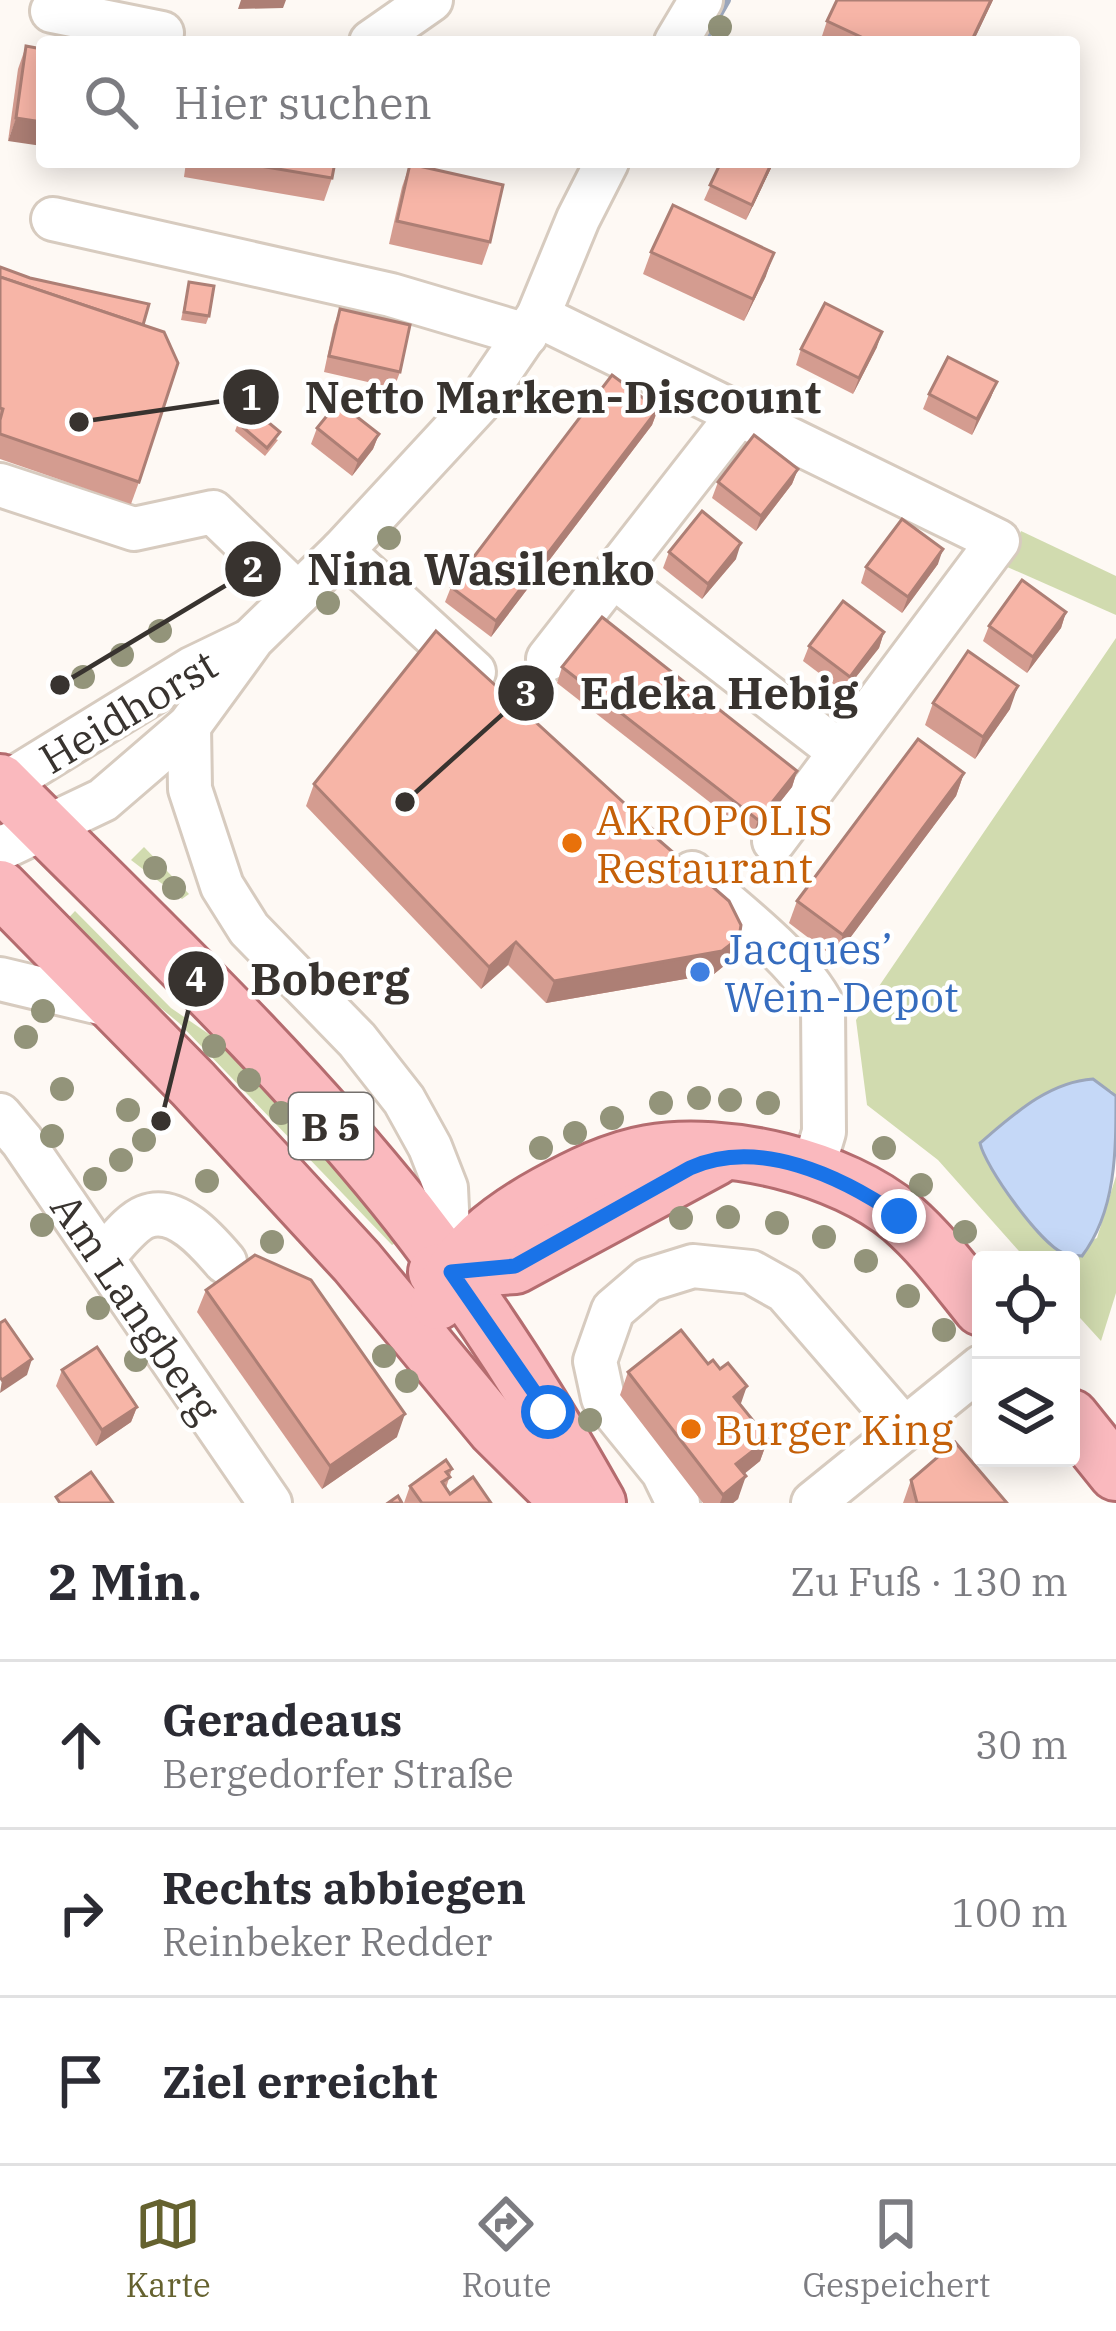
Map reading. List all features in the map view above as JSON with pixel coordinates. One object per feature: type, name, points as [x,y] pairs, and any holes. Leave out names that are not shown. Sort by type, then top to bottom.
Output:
[{"type":"main road","name":"B 5","points":[[1,785],[22,838],[258,1042],[407,1212],[548,1412],[598,1503]]},
{"type":"main road","name":"B 5","points":[[0,888],[356,1262],[495,1429],[570,1503]]},
{"type":"main road","points":[[356,1262],[409,1273],[515,1266],[690,1168],[719,1157],[748,1156],[850,1186],[899,1216],[972,1297]]},
{"type":"main road","points":[[429,1346],[438,1301],[451,1272]]},
{"type":"main road","points":[[1080,1428],[1116,1473]]},
{"type":"street","points":[[380,36],[431,0]]},
{"type":"street","points":[[680,36],[701,0]]},
{"type":"street","points":[[52,11],[165,25]]},
{"type":"street","name":"Heidhorst","points":[[22,838],[103,800],[189,726],[253,638],[342,551],[478,404],[532,325],[604,168]]},
{"type":"street","points":[[53,219],[532,325],[739,414],[998,541],[774,841]]},
{"type":"street","points":[[548,658],[739,414]]},
{"type":"street","points":[[0,485],[134,529],[213,512],[298,594]]},
{"type":"street","points":[[342,551],[508,703]]},
{"type":"street","points":[[614,577],[840,752]]},
{"type":"street","name":"Heidhorst","points":[[1,785],[194,668],[253,638]]},
{"type":"street","points":[[189,726],[190,789],[222,886],[249,929],[357,1040],[404,1100],[446,1187],[451,1272]]},
{"type":"street","points":[[666,849],[789,962],[823,1006],[824,1132],[812,1172]]},
{"type":"street","points":[[0,979],[117,1007]]},
{"type":"street","name":"Am Langberg","points":[[0,1115],[270,1503]]},
{"type":"street","points":[[102,1257],[145,1217],[171,1215],[207,1240],[226,1262]]},
{"type":"street","points":[[678,1503],[663,1472],[603,1397],[595,1361],[613,1310],[648,1280],[693,1266],[752,1272],[785,1291],[903,1426]]},
{"type":"street","points":[[813,1503],[972,1374]]},
{"type":"green space","points":[[1021,531],[1116,576],[1116,615],[1005,566]]},
{"type":"green space","points":[[1116,638],[1116,1096],[1111,1090],[981,1144],[1002,1187],[1060,1251],[1019,1251],[938,1160],[867,1105],[856,1020]]},
{"type":"green space","points":[[144,847],[189,894],[182,899],[131,860]]},
{"type":"green space","points":[[75,911],[171,1008],[235,1052],[400,1240],[392,1245],[179,1023],[61,926]]},
{"type":"green space","points":[[1116,1176],[1116,1293],[1101,1341],[1080,1318],[1080,1251],[1067,1251],[1097,1238]]},
{"type":"water","points":[[1093,1079],[1116,1096],[1108,1200],[1082,1256],[1080,1251],[1060,1251],[1028,1220],[980,1143],[1046,1093]]},
{"type":"building","points":[[837,0],[991,0],[974,36],[859,36],[827,21]]},
{"type":"building","points":[[26,46],[36,48],[36,121],[16,118]]},
{"type":"building","points":[[272,168],[334,168],[332,178]]},
{"type":"building","points":[[409,168],[503,185],[490,242],[397,221]]},
{"type":"building","points":[[718,168],[769,168],[752,205],[710,185]]},
{"type":"building","points":[[673,205],[774,253],[753,299],[651,252]]},
{"type":"building","points":[[0,267],[149,304],[143,325],[0,277]]},
{"type":"building","points":[[0,277],[164,332],[178,363],[139,482],[0,434]]},
{"type":"building","points":[[189,282],[214,286],[209,316],[184,312]]},
{"type":"building","points":[[825,303],[882,332],[859,378],[801,349]]},
{"type":"building","points":[[340,309],[410,325],[400,372],[329,356]]},
{"type":"building","points":[[948,357],[997,382],[977,419],[929,394]]},
{"type":"building","points":[[612,375],[658,409],[496,621],[451,587]]},
{"type":"building","points":[[338,402],[379,434],[358,461],[317,428]]},
{"type":"building","points":[[251,408],[280,432],[267,448],[238,423]]},
{"type":"building","points":[[754,435],[798,469],[761,516],[718,482]]},
{"type":"building","points":[[702,511],[741,543],[708,584],[669,552]]},
{"type":"building","points":[[902,519],[943,549],[908,597],[866,567]]},
{"type":"building","points":[[1022,580],[1066,612],[1033,657],[989,626]]},
{"type":"building","points":[[843,601],[884,632],[850,677],[809,646]]},
{"type":"building","points":[[602,617],[797,771],[758,820],[562,667]]},
{"type":"building","points":[[436,631],[729,901],[741,925],[739,938],[722,951],[554,981],[516,942],[489,967],[314,784]]},
{"type":"building","points":[[968,651],[1018,686],[983,737],[933,703]]},
{"type":"building","points":[[918,739],[964,773],[843,935],[797,901]]},
{"type":"building","points":[[255,1255],[311,1280],[405,1414],[330,1466],[206,1290]]},
{"type":"building","points":[[5,1320],[32,1359],[2,1380],[0,1323]]},
{"type":"building","name":"Burger King","points":[[681,1330],[708,1364],[713,1360],[720,1369],[728,1363],[747,1386],[734,1397],[768,1439],[736,1464],[746,1476],[723,1495],[628,1372]]},
{"type":"building","points":[[97,1347],[137,1407],[102,1430],[62,1370]]},
{"type":"building","points":[[955,1442],[1007,1503],[917,1503],[911,1480]]},
{"type":"building","points":[[446,1460],[452,1469],[442,1482],[450,1494],[473,1477],[491,1503],[422,1503],[410,1486]]},
{"type":"building","points":[[91,1472],[113,1503],[60,1503],[56,1497]]},
{"type":"waterway","points":[[705,36],[726,0]]},
{"type":"place","name":"Netto Marken-Discount","points":[[79,422]]},
{"type":"place","name":"Nina Wasilenko","points":[[60,685]]},
{"type":"place","name":"Edeka Hebig","points":[[405,802]]},
{"type":"place","name":"AKROPOLIS Restaurant","points":[[572,843]]},
{"type":"place","name":"Jacques’ Wein-Depot","points":[[700,972]]},
{"type":"place","name":"Boberg","points":[[161,1121]]},
{"type":"place","name":"Burger King","points":[[691,1429]]},
{"type":"route","points":[[548,1412],[451,1272],[515,1266],[690,1168],[719,1157],[748,1156],[801,1168],[850,1186],[899,1216]]}]
